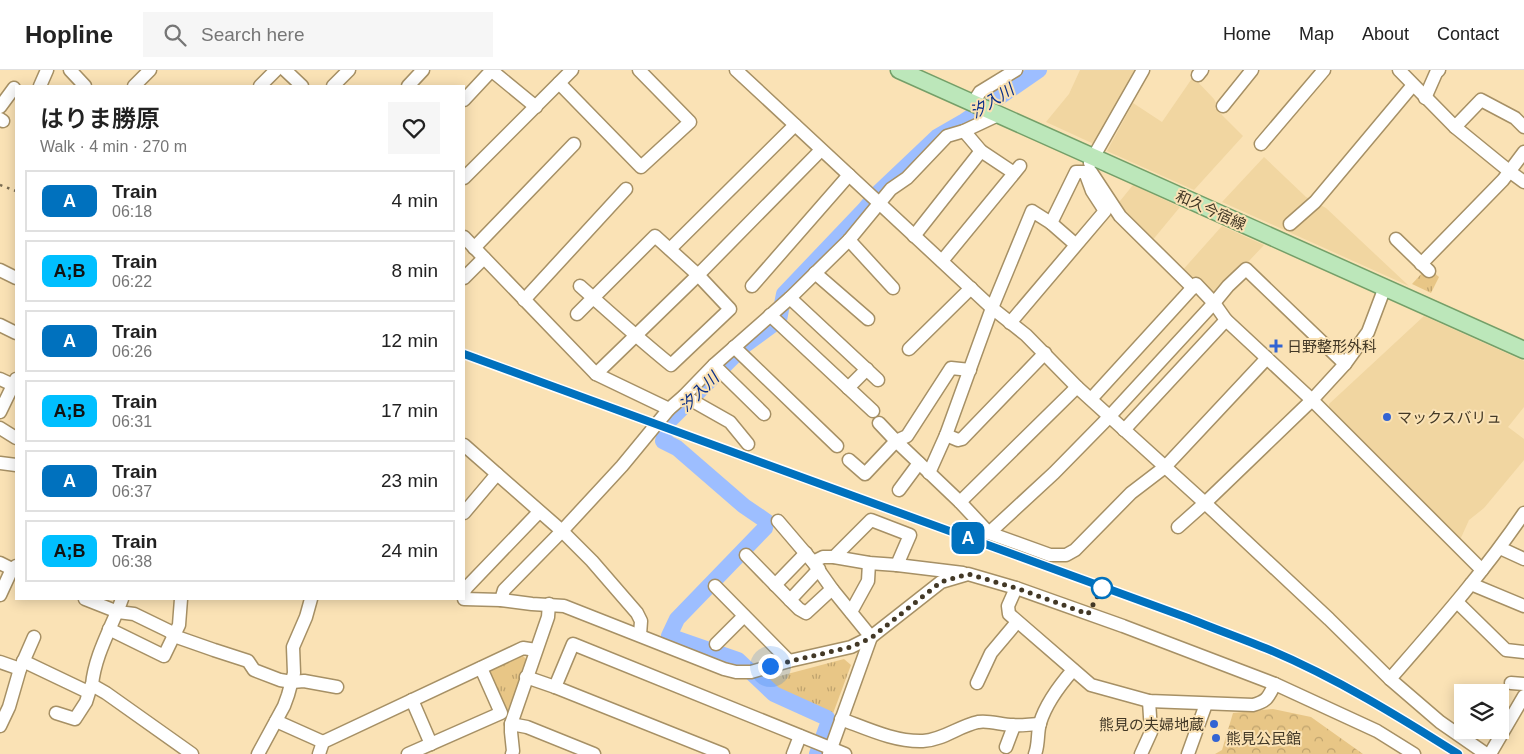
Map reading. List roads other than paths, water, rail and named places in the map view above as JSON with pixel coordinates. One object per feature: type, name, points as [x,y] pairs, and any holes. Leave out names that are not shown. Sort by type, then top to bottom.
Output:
[{"type":"main road","name":"和久今宿線","points":[[899,70],[995,113],[1089,165],[1385,287],[1524,350]]},
{"type":"street","points":[[40,85],[48,70]]},
{"type":"street","points":[[70,70],[84,85]]},
{"type":"street","points":[[135,85],[150,70]]},
{"type":"street","points":[[261,85],[276,70]]},
{"type":"street","points":[[285,70],[301,85]]},
{"type":"street","points":[[334,85],[349,70]]},
{"type":"street","points":[[409,85],[423,70]]},
{"type":"street","points":[[465,99],[492,70],[536,107]]},
{"type":"street","points":[[465,177],[572,70]]},
{"type":"street","points":[[559,83],[641,167],[690,122],[639,70]]},
{"type":"street","points":[[736,70],[970,288],[1026,335],[1109,417],[1205,503],[1390,679],[1440,722],[1488,754],[1524,696]]},
{"type":"street","points":[[973,103],[980,92],[1016,70]]},
{"type":"street","points":[[1051,224],[1076,172],[1089,165],[1143,70]]},
{"type":"street","points":[[1223,106],[1252,70]]},
{"type":"street","points":[[1261,144],[1324,70]]},
{"type":"street","points":[[1425,98],[1439,70]]},
{"type":"street","points":[[1402,71],[1413,86],[1455,127],[1524,182]]},
{"type":"street","points":[[1290,224],[1315,202],[1413,86]]},
{"type":"street","points":[[0,106],[14,88]]},
{"type":"street","points":[[1455,127],[1481,100],[1516,118],[1524,127]]},
{"type":"street","points":[[502,600],[504,590],[622,466],[669,409],[690,399],[737,349],[775,315],[848,240],[891,189],[907,178],[947,136],[964,130],[995,113]]},
{"type":"street","points":[[670,249],[795,125]]},
{"type":"street","points":[[942,261],[1017,170],[982,151],[964,130]]},
{"type":"street","points":[[574,144],[468,245],[484,258],[596,374],[669,409]]},
{"type":"street","points":[[596,374],[698,275],[821,150]]},
{"type":"street","points":[[914,236],[982,151]]},
{"type":"street","points":[[1396,239],[1425,268],[1503,180],[1524,152]]},
{"type":"street","points":[[1010,323],[1105,211],[1092,190],[1089,165]]},
{"type":"street","points":[[1089,165],[1100,187],[1120,216],[1193,288]]},
{"type":"street","points":[[752,286],[849,175]]},
{"type":"street","points":[[524,300],[626,189]]},
{"type":"street","points":[[929,473],[946,435],[992,308],[1032,210],[1076,244]]},
{"type":"street","points":[[577,314],[593,298],[655,236],[698,275],[730,308],[671,365],[635,336],[593,298],[580,286]]},
{"type":"street","points":[[848,240],[893,288]]},
{"type":"street","points":[[465,277],[484,258]]},
{"type":"street","points":[[989,533],[1054,473],[1109,417],[1228,286],[1246,269],[1345,364]]},
{"type":"street","points":[[0,270],[15,278]]},
{"type":"street","points":[[815,273],[868,319]]},
{"type":"street","points":[[1092,399],[1196,284],[1214,303],[1226,320],[1312,400],[1482,570]]},
{"type":"street","points":[[1178,527],[1312,400],[1345,364],[1368,332],[1385,287]]},
{"type":"street","points":[[909,349],[970,288]]},
{"type":"street","points":[[790,298],[878,380]]},
{"type":"street","points":[[775,315],[876,417],[896,441],[960,502],[989,533],[1050,555],[1066,555],[1075,550],[1131,493],[1165,468],[1267,358]]},
{"type":"street","points":[[1124,430],[1226,320]]},
{"type":"street","points":[[0,325],[15,332]]},
{"type":"street","points":[[737,349],[837,446]]},
{"type":"street","points":[[946,435],[958,440],[962,439],[1044,353]]},
{"type":"street","points":[[848,460],[865,474],[896,441],[907,436],[951,368],[970,370]]},
{"type":"street","points":[[848,388],[867,369]]},
{"type":"street","points":[[718,370],[764,414]]},
{"type":"street","points":[[0,379],[15,382],[0,412]]},
{"type":"street","points":[[960,502],[1077,387]]},
{"type":"street","points":[[690,399],[730,422],[748,444]]},
{"type":"street","points":[[0,428],[15,437]]},
{"type":"street","points":[[465,446],[562,531],[592,561],[638,613],[641,621],[640,635]]},
{"type":"street","points":[[0,463],[15,465]]},
{"type":"street","points":[[900,491],[919,463]]},
{"type":"street","points":[[465,512],[496,474]]},
{"type":"street","points":[[465,590],[539,512]]},
{"type":"street","points":[[1390,679],[1457,602],[1500,548],[1524,513]]},
{"type":"street","points":[[834,556],[871,520],[910,536],[897,565]]},
{"type":"street","points":[[778,521],[813,562],[832,590],[871,638]]},
{"type":"street","points":[[1500,548],[1524,559]]},
{"type":"street","points":[[746,556],[790,600],[806,613],[832,590]]},
{"type":"street","points":[[775,585],[823,557],[834,556],[869,564],[897,565],[968,574],[1016,588],[1123,626],[1275,684],[1377,731],[1414,754]]},
{"type":"street","points":[[790,600],[813,562]]},
{"type":"street","points":[[851,612],[868,581],[869,564]]},
{"type":"street","points":[[0,595],[9,566]]},
{"type":"street","points":[[465,599],[502,600],[564,606],[736,672],[752,672],[789,661],[851,647],[871,638],[941,582],[968,574]]},
{"type":"street","points":[[1471,584],[1524,606]]},
{"type":"street","points":[[715,586],[789,661]]},
{"type":"street","points":[[1016,588],[1008,606],[1009,614],[1091,685],[1149,702],[1253,705],[1263,703],[1268,698],[1275,684]]},
{"type":"street","points":[[88,600],[118,612],[134,614],[169,631],[174,636],[248,661],[254,670],[280,680],[304,681],[337,688]]},
{"type":"street","points":[[56,713],[75,719],[86,702],[98,658],[122,600]]},
{"type":"street","points":[[109,629],[164,656],[179,625],[181,600]]},
{"type":"street","points":[[258,754],[286,700],[292,682],[293,647],[311,600]]},
{"type":"street","points":[[1457,602],[1506,650],[1524,652]]},
{"type":"street","points":[[512,754],[511,724],[548,616],[549,604]]},
{"type":"street","points":[[716,644],[744,616]]},
{"type":"street","points":[[977,683],[991,653],[1017,622]]},
{"type":"street","points":[[0,726],[9,707],[22,665],[34,637]]},
{"type":"street","points":[[829,751],[871,638]]},
{"type":"street","points":[[555,687],[573,644],[800,736],[829,751],[845,754]]},
{"type":"street","points":[[276,720],[321,748],[412,700],[523,648],[536,650]]},
{"type":"street","points":[[0,662],[22,665],[90,689],[167,735],[192,754]]},
{"type":"street","points":[[408,754],[501,713],[481,668]]},
{"type":"street","points":[[1034,754],[1037,749],[1040,724],[1046,708],[1058,687],[1073,670]]},
{"type":"street","points":[[526,677],[723,754]]},
{"type":"street","points":[[1511,684],[1524,684]]},
{"type":"street","points":[[412,700],[431,744]]},
{"type":"street","points":[[1141,754],[1151,732],[1149,702]]},
{"type":"street","points":[[1188,754],[1206,704]]},
{"type":"street","points":[[841,720],[897,739],[924,741],[938,738],[961,727],[980,722],[1014,726],[1040,724]]},
{"type":"street","points":[[511,724],[527,727],[594,754]]},
{"type":"street","points":[[1006,747],[1014,726]]},
{"type":"street","points":[[793,754],[800,736]]},
{"type":"waterway","name":"汐入川","points":[[817,754],[829,721],[827,718],[774,694],[738,660],[669,636],[677,619],[765,528],[766,521],[744,506],[677,448],[663,441],[668,422],[745,345],[779,320],[784,294],[879,192],[937,137],[963,122],[1039,70]]},
{"type":"railway","points":[[0,185],[15,191]]},
{"type":"railway","points":[[465,354],[1188,618],[1270,650],[1343,685],[1458,754]]},
{"type":"train","name":"A","points":[[465,354],[1188,618],[1271,651],[1375,703],[1458,754]]},
{"type":"place","name":"日野整形外科","points":[[1276,346]]},
{"type":"place","name":"マックスバリュ","points":[[1387,417]]},
{"type":"place","name":"熊見の夫婦地蔵","points":[[1214,724]]},
{"type":"place","name":"熊見公民館","points":[[1216,738]]}]
